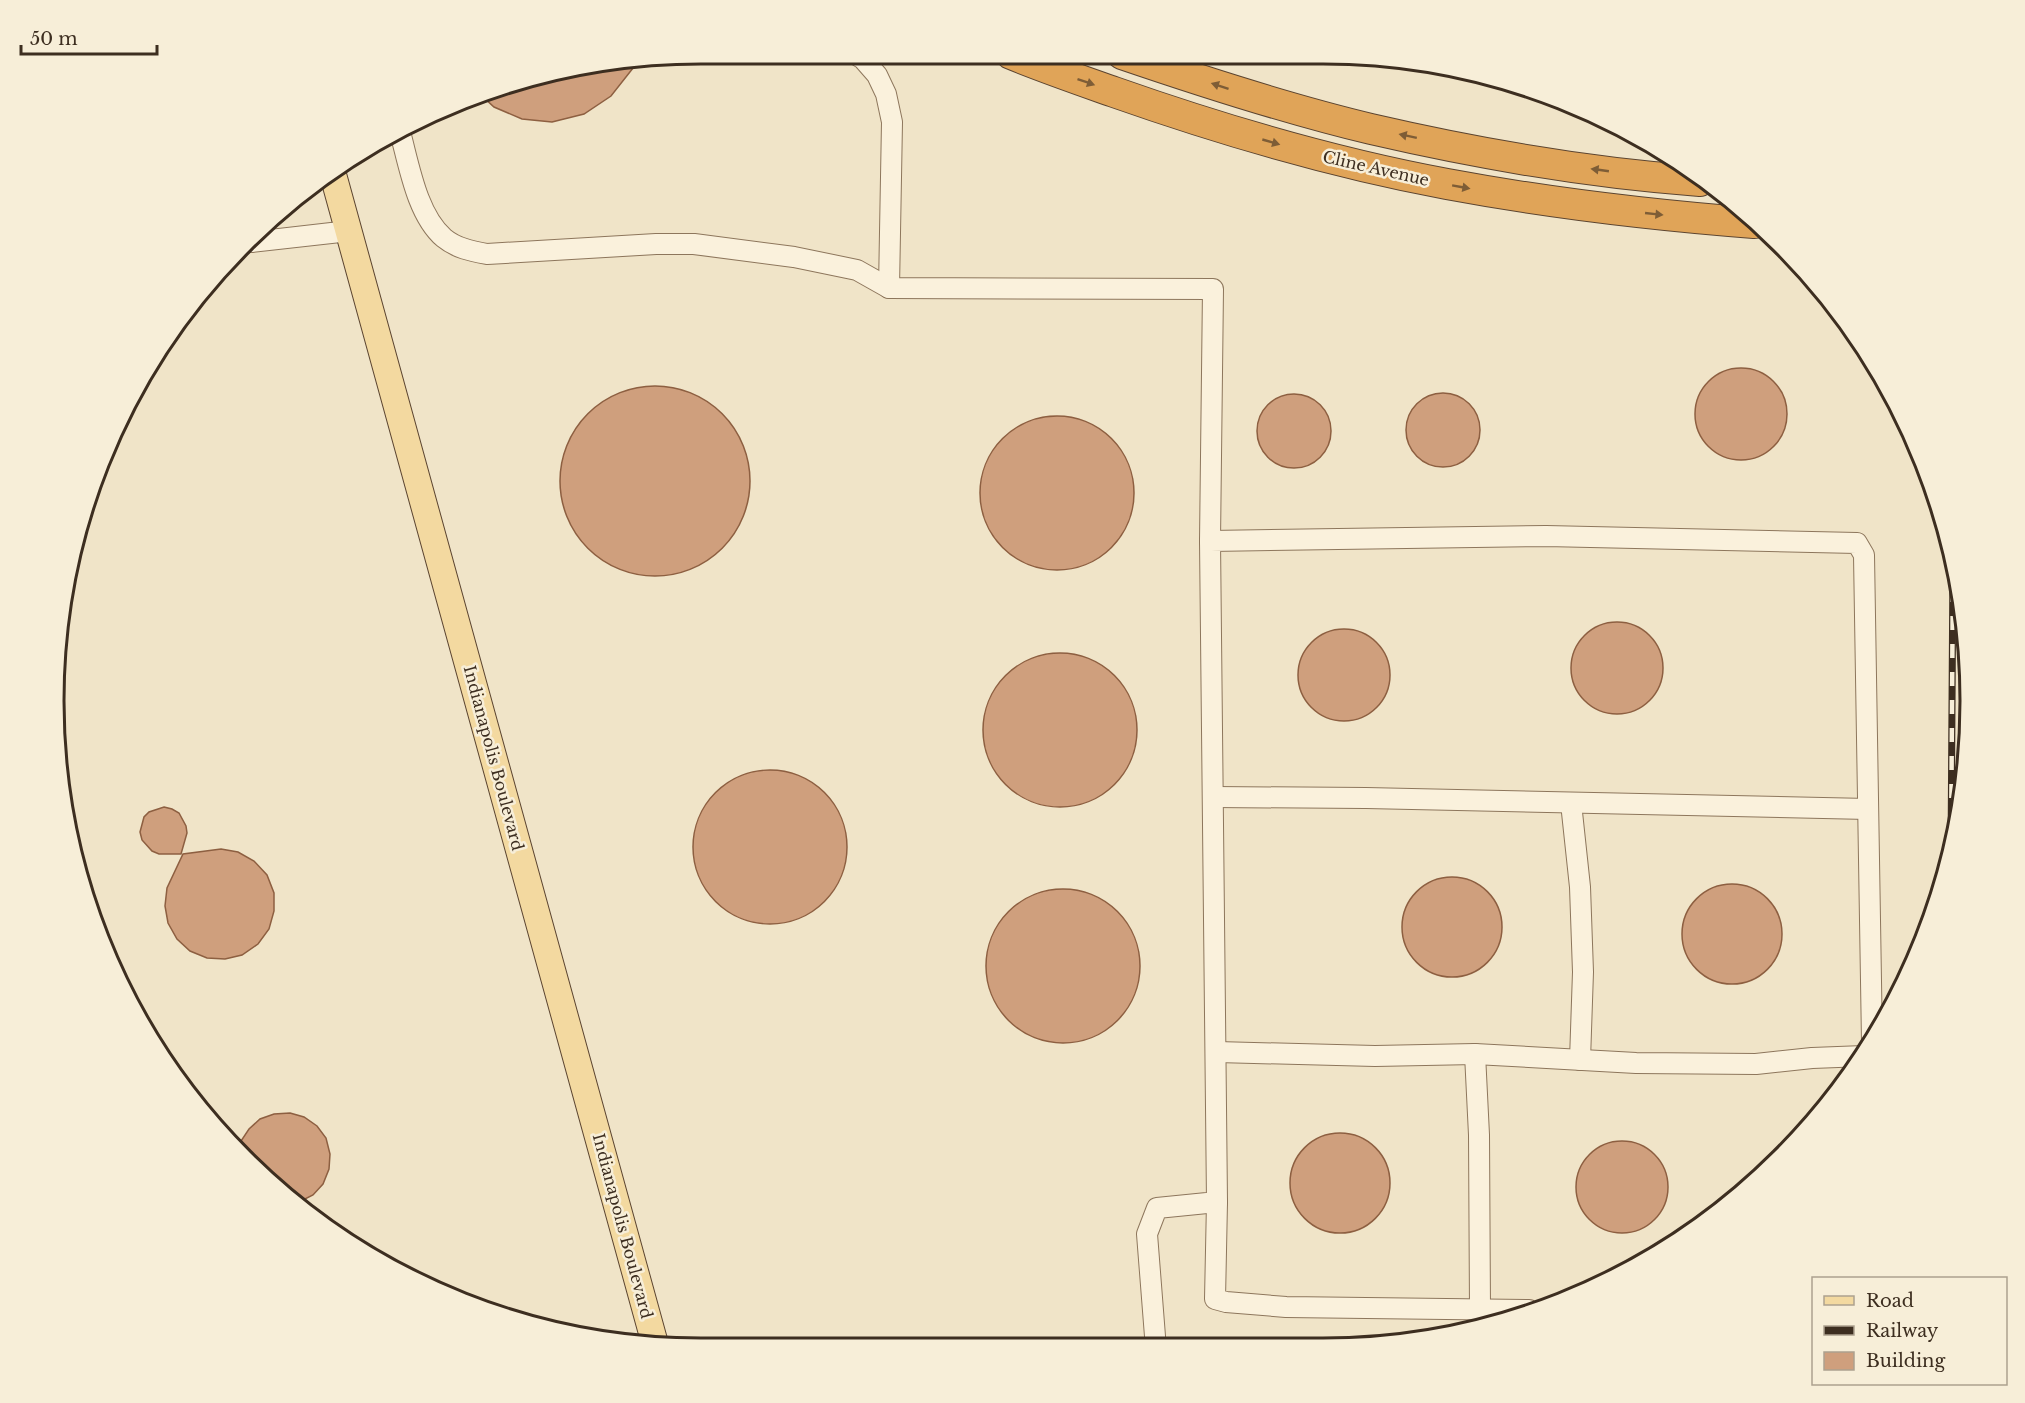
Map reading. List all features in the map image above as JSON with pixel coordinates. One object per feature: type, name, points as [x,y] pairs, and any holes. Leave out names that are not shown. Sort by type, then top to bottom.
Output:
[{"type":"highway","name":"Cline Avenue","points":[[1041,65],[1133,99],[1230,130],[1383,170],[1446,184],[1573,204],[1677,217],[1743,222]]},
{"type":"highway","points":[[1155,65],[1259,99],[1371,129],[1473,150],[1625,174],[1688,180]]},
{"type":"main road","name":"Indianapolis Boulevard","points":[[335,181],[654,1336]]},
{"type":"lane","points":[[868,65],[877,75],[886,94],[892,122],[889,288]]},
{"type":"lane","points":[[402,140],[419,198],[430,222],[444,238],[462,249],[487,254],[656,244],[694,244],[794,257],[857,270],[889,288],[1213,289],[1210,541],[1217,1052],[1215,1299],[1286,1307],[1512,1310]]},
{"type":"lane","points":[[262,241],[349,231]]},
{"type":"lane","points":[[1210,541],[1546,536],[1857,543],[1864,555],[1872,1025]]},
{"type":"lane","points":[[1214,797],[1868,809]]},
{"type":"lane","points":[[1571,803],[1580,887],[1583,972],[1580,1060]]},
{"type":"lane","points":[[1217,1052],[1375,1056],[1475,1054],[1636,1063],[1756,1064],[1852,1056]]},
{"type":"lane","points":[[1475,1054],[1479,1135],[1480,1309]]},
{"type":"lane","points":[[1155,1338],[1147,1234],[1157,1208],[1217,1202]]},
{"type":"building","points":[[633,69],[611,96],[584,114],[552,122],[522,119],[494,107],[488,101],[537,86]]},
{"type":"building","points":[[1741,368],[1759,372],[1773,382],[1783,396],[1787,414],[1783,432],[1773,446],[1759,456],[1741,460],[1723,456],[1709,446],[1699,432],[1695,414],[1699,396],[1709,382],[1723,372]]},
{"type":"building","points":[[655,386],[691,393],[708,402],[722,414],[734,428],[743,445],[750,481],[743,517],[734,534],[722,548],[708,560],[691,569],[655,576],[619,569],[602,560],[588,548],[576,534],[567,517],[560,481],[567,445],[576,428],[588,414],[602,402],[619,393]]},
{"type":"building","points":[[1436,393],[1450,393],[1464,399],[1474,409],[1480,423],[1480,437],[1474,451],[1464,461],[1450,467],[1436,467],[1422,461],[1412,451],[1406,437],[1406,423],[1412,409],[1422,399]]},
{"type":"building","points":[[1287,394],[1301,394],[1315,400],[1325,410],[1331,424],[1331,438],[1325,452],[1315,462],[1301,468],[1287,468],[1273,462],[1263,452],[1257,438],[1257,424],[1263,410],[1273,400]]},
{"type":"building","points":[[1057,416],[1086,422],[1100,429],[1111,439],[1121,450],[1128,464],[1134,493],[1128,522],[1121,536],[1111,547],[1100,557],[1086,564],[1057,570],[1028,564],[1014,557],[1003,547],[993,536],[986,522],[980,493],[986,464],[993,450],[1003,439],[1014,429],[1028,422]]},
{"type":"building","points":[[1617,622],[1635,626],[1649,636],[1659,650],[1663,668],[1659,686],[1649,700],[1635,710],[1617,714],[1599,710],[1585,700],[1575,686],[1571,668],[1575,650],[1585,636],[1599,626]]},
{"type":"building","points":[[1344,629],[1362,633],[1376,643],[1386,657],[1390,675],[1386,693],[1376,707],[1362,717],[1344,721],[1326,717],[1312,707],[1302,693],[1298,675],[1302,657],[1312,643],[1326,633]]},
{"type":"building","points":[[1060,653],[1089,659],[1103,666],[1114,676],[1124,687],[1131,701],[1137,730],[1131,759],[1124,773],[1114,784],[1103,794],[1089,801],[1060,807],[1031,801],[1017,794],[1006,784],[996,773],[989,759],[983,730],[989,701],[996,687],[1006,676],[1017,666],[1031,659]]},
{"type":"building","points":[[770,770],[799,776],[813,783],[824,793],[834,804],[841,818],[847,847],[841,876],[834,890],[824,901],[813,911],[799,918],[770,924],[741,918],[727,911],[716,901],[706,890],[699,876],[693,847],[699,818],[706,804],[716,793],[727,783],[741,776]]},
{"type":"building","points":[[164,807],[179,813],[186,826],[187,833],[181,854],[159,854],[152,851],[142,840],[140,832],[144,817],[149,812]]},
{"type":"building","points":[[221,849],[238,852],[254,861],[267,875],[274,893],[274,911],[269,929],[258,944],[242,955],[225,959],[207,958],[190,951],[177,939],[168,923],[165,906],[167,888],[183,854]]},
{"type":"building","points":[[1452,877],[1471,881],[1488,891],[1498,908],[1502,927],[1498,946],[1488,963],[1471,973],[1452,977],[1433,973],[1416,963],[1406,946],[1402,927],[1406,908],[1416,891],[1433,881]]},
{"type":"building","points":[[1732,884],[1751,887],[1768,898],[1779,915],[1782,934],[1779,953],[1768,970],[1751,981],[1732,984],[1713,981],[1696,970],[1685,953],[1682,934],[1685,915],[1696,898],[1713,887]]},
{"type":"building","points":[[1063,889],[1092,895],[1106,902],[1117,912],[1127,923],[1134,937],[1140,966],[1134,995],[1127,1009],[1117,1020],[1106,1030],[1092,1037],[1063,1043],[1034,1037],[1020,1030],[1009,1020],[999,1009],[992,995],[986,966],[992,937],[999,923],[1009,912],[1020,902],[1034,895]]},
{"type":"building","points":[[290,1113],[304,1117],[317,1126],[326,1138],[330,1154],[329,1169],[323,1184],[313,1195],[305,1199],[241,1141],[249,1129],[260,1119],[274,1114]]},
{"type":"building","points":[[1340,1133],[1359,1137],[1376,1147],[1386,1164],[1390,1183],[1386,1202],[1376,1219],[1359,1229],[1340,1233],[1321,1229],[1304,1219],[1294,1202],[1290,1183],[1294,1164],[1304,1147],[1321,1137]]},
{"type":"building","points":[[1622,1141],[1640,1145],[1654,1155],[1664,1169],[1668,1187],[1664,1205],[1654,1219],[1640,1229],[1622,1233],[1604,1229],[1590,1219],[1580,1205],[1576,1187],[1580,1169],[1590,1155],[1604,1145]]},
{"type":"railway","points":[[1951,807],[1953,604]]}]
